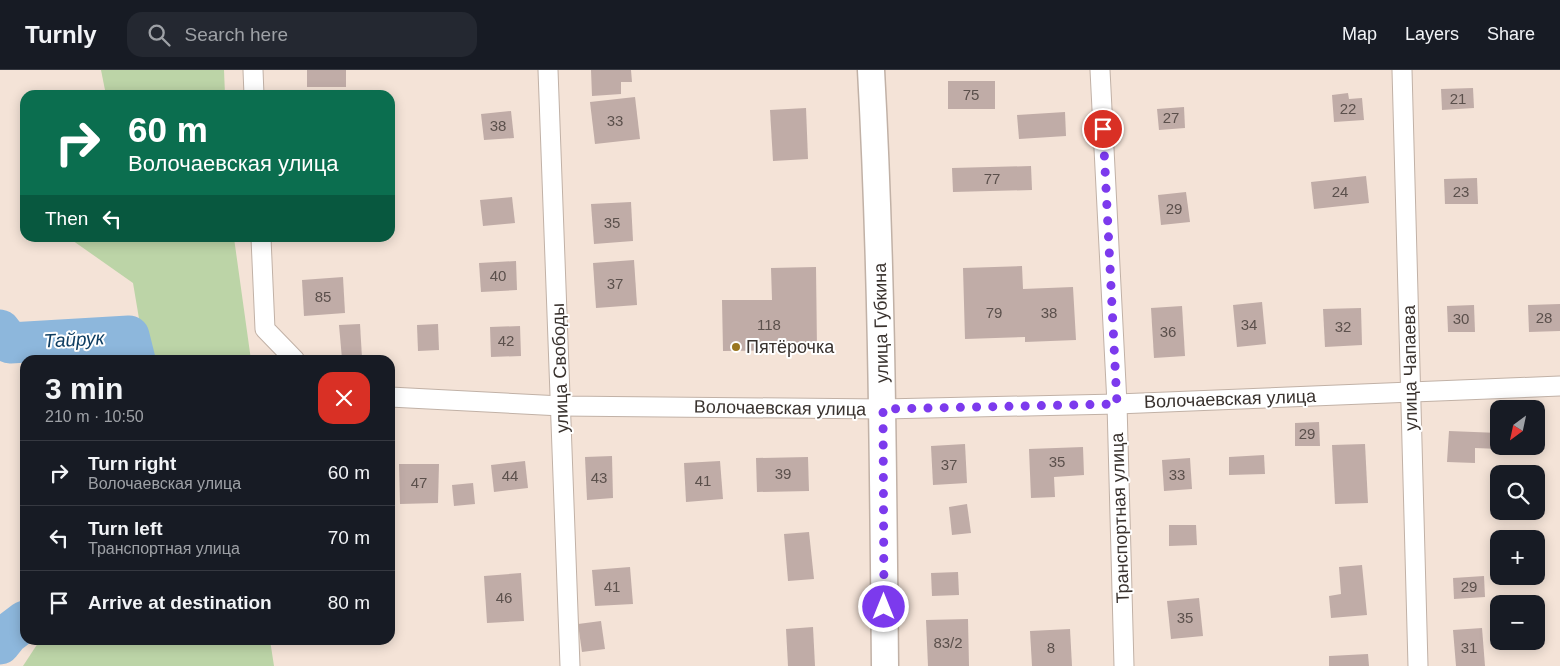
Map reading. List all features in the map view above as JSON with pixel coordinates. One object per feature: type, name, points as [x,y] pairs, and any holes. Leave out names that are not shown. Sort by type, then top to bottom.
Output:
[{"type":"main road","name":"улица Губкина","points":[[871,70],[878,194],[883,409],[885,666]]},
{"type":"street","points":[[253,70],[254,90]]},
{"type":"street","name":"улица Свободы","points":[[548,70],[570,666]]},
{"type":"street","name":"Транспортная улица","points":[[1100,70],[1117,404],[1124,666]]},
{"type":"street","name":"улица Чапаева","points":[[1402,70],[1418,666]]},
{"type":"street","points":[[261,242],[265,328],[290,355]]},
{"type":"street","name":"Волочаевская улица","points":[[395,397],[561,406],[883,409],[1117,404],[1560,386]]},
{"type":"green space","points":[[101,70],[224,70],[225,90],[105,90]]},
{"type":"green space","points":[[75,242],[235,242],[250,355],[145,355],[133,283]]},
{"type":"green space","points":[[37,645],[271,645],[274,666],[23,666]]},
{"type":"building","points":[[307,70],[346,70],[346,87],[307,87]]},
{"type":"building","points":[[591,70],[631,70],[632,82],[621,82],[621,94],[592,96]]},
{"type":"building","points":[[948,81],[995,81],[995,109],[948,109]]},
{"type":"building","points":[[1473,88],[1474,108],[1442,110],[1441,89]]},
{"type":"building","points":[[1348,93],[1349,99],[1362,98],[1364,120],[1334,122],[1332,95]]},
{"type":"building","points":[[635,97],[640,139],[595,144],[590,102]]},
{"type":"building","points":[[1184,107],[1185,128],[1159,130],[1157,109]]},
{"type":"building","points":[[806,108],[808,159],[773,161],[770,110]]},
{"type":"building","points":[[511,111],[514,138],[484,140],[481,114]]},
{"type":"building","points":[[1065,112],[1066,136],[1019,139],[1017,115]]},
{"type":"building","points":[[1031,166],[1032,190],[953,192],[952,168]]},
{"type":"building","points":[[1366,176],[1369,203],[1314,209],[1311,182]]},
{"type":"building","points":[[1477,178],[1478,204],[1445,204],[1444,179]]},
{"type":"building","points":[[1186,192],[1190,222],[1161,225],[1158,195]]},
{"type":"building","points":[[512,197],[515,223],[483,226],[480,200]]},
{"type":"building","points":[[631,202],[633,241],[594,244],[591,204]]},
{"type":"building","points":[[634,260],[637,305],[596,308],[593,263]]},
{"type":"building","points":[[516,261],[517,290],[481,292],[479,263]]},
{"type":"building","points":[[1022,266],[1023,289],[1073,287],[1076,340],[1025,342],[1025,337],[965,339],[963,268]]},
{"type":"building","points":[[816,267],[817,350],[723,351],[722,300],[772,300],[771,268]]},
{"type":"building","points":[[343,277],[345,313],[304,316],[302,280]]},
{"type":"building","points":[[1262,302],[1266,344],[1237,347],[1233,305]]},
{"type":"building","points":[[1560,304],[1560,331],[1529,332],[1528,305]]},
{"type":"building","points":[[1474,305],[1475,332],[1448,332],[1447,306]]},
{"type":"building","points":[[1182,306],[1185,356],[1154,358],[1151,308]]},
{"type":"building","points":[[1361,308],[1362,345],[1325,347],[1323,309]]},
{"type":"building","points":[[360,324],[362,355],[342,355],[339,325]]},
{"type":"building","points":[[438,324],[439,350],[418,351],[417,325]]},
{"type":"building","points":[[520,326],[521,356],[491,357],[490,327]]},
{"type":"building","points":[[1319,422],[1320,446],[1295,446],[1295,423]]},
{"type":"building","points":[[1449,431],[1490,433],[1490,449],[1475,448],[1475,463],[1447,462]]},
{"type":"building","points":[[965,444],[967,483],[933,485],[931,446]]},
{"type":"building","points":[[1365,444],[1368,503],[1335,504],[1332,445]]},
{"type":"building","points":[[1083,447],[1084,475],[1054,477],[1055,497],[1031,498],[1029,449]]},
{"type":"building","points":[[1264,455],[1265,474],[1229,475],[1229,457]]},
{"type":"building","points":[[612,456],[613,498],[587,500],[585,457]]},
{"type":"building","points":[[808,457],[809,491],[757,492],[756,458]]},
{"type":"building","points":[[1190,458],[1192,489],[1164,491],[1162,460]]},
{"type":"building","points":[[525,461],[528,488],[494,492],[491,465]]},
{"type":"building","points":[[720,461],[723,499],[686,502],[684,463]]},
{"type":"building","points":[[399,464],[439,464],[438,503],[400,504]]},
{"type":"building","points":[[473,483],[475,504],[454,506],[452,485]]},
{"type":"building","points":[[967,504],[971,533],[952,535],[949,507]]},
{"type":"building","points":[[1169,525],[1196,525],[1197,545],[1169,546]]},
{"type":"building","points":[[809,532],[814,579],[788,581],[784,534]]},
{"type":"building","points":[[1362,565],[1367,615],[1331,618],[1329,596],[1341,594],[1339,567]]},
{"type":"building","points":[[630,567],[633,604],[595,606],[592,570]]},
{"type":"building","points":[[958,572],[959,595],[932,596],[931,573]]},
{"type":"building","points":[[521,573],[524,621],[487,623],[484,576]]},
{"type":"building","points":[[1484,576],[1485,597],[1454,599],[1453,578]]},
{"type":"building","points":[[1199,598],[1203,636],[1171,639],[1167,601]]},
{"type":"building","points":[[968,619],[969,666],[928,666],[926,620]]},
{"type":"building","points":[[601,621],[605,649],[582,652],[578,624]]},
{"type":"building","points":[[813,627],[815,666],[788,666],[786,629]]},
{"type":"building","points":[[1482,628],[1485,666],[1456,666],[1453,630]]},
{"type":"building","points":[[1070,629],[1072,666],[1032,666],[1030,631]]},
{"type":"building","points":[[1368,654],[1369,666],[1329,666],[1329,656]]},
{"type":"waterway","name":"Тайрук","points":[[0,330],[10,343],[129,336],[134,355]]},
{"type":"waterway","name":"Тайрук","points":[[0,644],[8,634],[20,625]]},
{"type":"place","name":"Пятёрочка","points":[[736,347]]},
{"type":"route","points":[[884,607],[883,409],[1117,404],[1103,129]]}]
